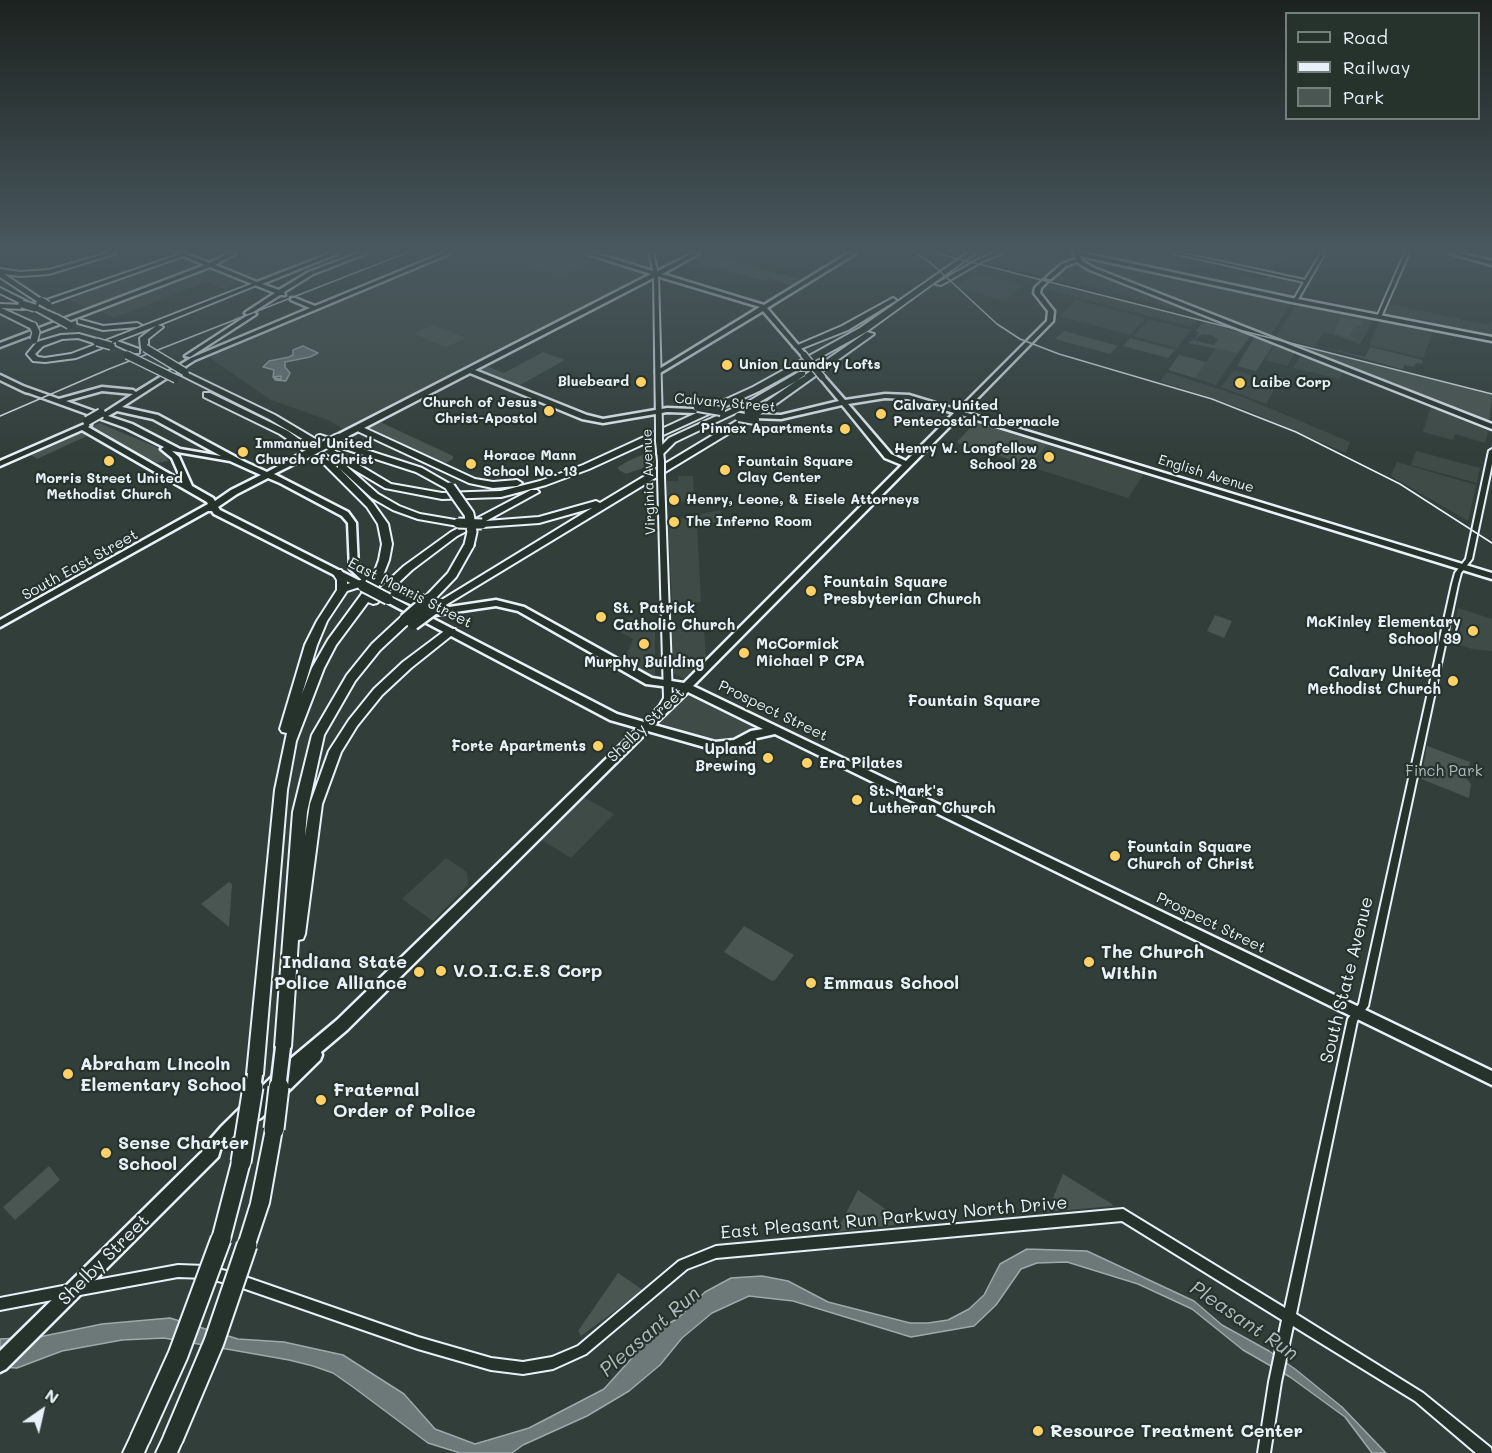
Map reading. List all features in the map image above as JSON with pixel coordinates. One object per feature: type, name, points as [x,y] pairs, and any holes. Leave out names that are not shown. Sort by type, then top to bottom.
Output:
[{"type":"highway","points":[[23,321],[33,326],[36,332],[27,354],[30,359],[43,362],[62,360],[165,321]]},
{"type":"highway","points":[[70,321],[127,355],[199,382],[332,443],[424,472],[450,487],[463,501],[470,514],[472,527],[469,545],[452,575],[364,673],[340,706],[315,752],[300,812],[283,1047],[274,1129],[260,1203],[214,1342],[169,1446]]},
{"type":"highway","points":[[74,321],[103,328],[132,327],[150,321]]},
{"type":"highway","points":[[159,321],[69,357],[45,360],[36,359],[31,354],[38,345],[63,337],[79,336],[105,342],[119,343],[336,462],[388,504],[418,516],[482,525],[519,523],[563,514],[599,502],[648,478]]},
{"type":"highway","points":[[174,321],[144,338],[145,348],[181,375]]},
{"type":"highway","points":[[797,347],[858,321]]},
{"type":"highway","points":[[829,350],[868,321]]},
{"type":"highway","points":[[311,685],[358,618],[414,563],[473,522],[586,467],[717,408],[800,366],[876,321]]},
{"type":"highway","points":[[409,622],[766,407],[888,321]]},
{"type":"highway","points":[[790,339],[809,342]]},
{"type":"highway","points":[[740,415],[753,402],[850,348]]},
{"type":"highway","points":[[358,428],[472,481],[492,485],[511,484],[539,477],[800,366]]},
{"type":"highway","points":[[660,457],[672,440],[740,415],[753,402]]},
{"type":"highway","points":[[272,417],[376,481],[418,494],[452,497],[501,494],[547,482],[586,467]]},
{"type":"highway","points":[[283,432],[328,463],[362,497],[378,516],[386,536],[386,553],[378,577],[332,643],[311,685],[295,727],[283,774]]},
{"type":"highway","points":[[136,1446],[178,1355],[221,1239],[241,1162],[255,1074],[283,774],[282,741],[311,645],[322,621],[342,591],[342,580],[337,572]]},
{"type":"highway","points":[[342,591],[362,583]]},
{"type":"highway","points":[[285,1015],[304,899],[313,819],[328,766],[349,729],[378,692],[407,665],[452,632]]},
{"type":"main road","points":[[0,345],[64,321]]},
{"type":"main road","points":[[103,414],[238,321]]},
{"type":"main road","points":[[0,462],[115,408],[193,358],[283,321]]},
{"type":"main road","name":"South East Street","points":[[0,624],[266,475],[565,321]]},
{"type":"main road","points":[[658,372],[741,321]]},
{"type":"main road","points":[[775,321],[884,451],[891,458],[906,464]]},
{"type":"main road","name":"Shelby Street","points":[[0,1364],[208,1156],[300,1070],[332,1034],[686,687],[897,472],[1050,321]]},
{"type":"main road","points":[[1224,321],[1492,427]]},
{"type":"main road","points":[[1399,321],[1492,339]]},
{"type":"main road","name":"Calvary Street","points":[[469,370],[599,420],[616,421],[696,409],[785,420],[845,404]]},
{"type":"main road","points":[[0,377],[60,408],[128,431],[171,450],[242,464]]},
{"type":"main road","points":[[23,388],[84,412],[129,426],[171,450],[191,448],[197,444],[196,440]]},
{"type":"main road","points":[[816,408],[831,399],[831,388]]},
{"type":"main road","points":[[55,400],[66,400],[102,389],[131,393]]},
{"type":"main road","points":[[84,412],[78,404],[90,394],[109,391],[131,393]]},
{"type":"main road","name":"Calvary Street","points":[[740,415],[785,416],[885,396],[912,398]]},
{"type":"main road","name":"English Avenue","points":[[912,398],[1492,576]]},
{"type":"main road","points":[[115,408],[153,416],[242,464],[283,481],[349,517],[352,526],[354,569],[362,583]]},
{"type":"main road","name":"East Morris Street","points":[[87,423],[150,465],[193,490],[213,505],[217,512],[390,596],[452,632],[599,710],[619,718],[718,746],[736,744],[758,734],[777,730]]},
{"type":"main road","points":[[150,465],[159,466],[170,463],[171,450]]},
{"type":"main road","name":"East Morris Street","points":[[171,450],[183,479],[193,490]]},
{"type":"main road","points":[[884,451],[885,457],[897,472]]},
{"type":"main road","name":"Prospect Street","points":[[390,596],[426,604],[446,612],[489,604],[513,605],[650,681],[686,687],[1492,1078]]},
{"type":"main road","name":"Prospect Street","points":[[426,604],[446,621],[452,632]]},
{"type":"main road","points":[[736,621],[740,627],[738,633]]},
{"type":"main road","points":[[619,718],[628,728],[630,740]]},
{"type":"street","name":"Virginia Avenue","points":[[657,321],[668,683],[667,700],[661,709]]},
{"type":"street","name":"South State Avenue","points":[[1264,1453],[1275,1382],[1347,1049],[1365,997],[1455,584],[1458,573],[1469,559],[1492,451]]},
{"type":"street","name":"East Pleasant Run Parkway North Drive","points":[[0,1304],[178,1271],[206,1272],[426,1345],[491,1364],[524,1368],[553,1363],[582,1350],[683,1265],[716,1252],[1123,1215],[1419,1397],[1486,1453]]},
{"type":"shaded area","points":[[290,321],[558,321],[345,430],[328,420],[271,400],[207,356]]},
{"type":"shaded area","points":[[1077,321],[1143,321],[1130,335]]},
{"type":"shaded area","points":[[1147,321],[1191,330],[1177,348],[1133,336]]},
{"type":"shaded area","points":[[1167,321],[1196,321],[1191,327]]},
{"type":"shaded area","points":[[1233,321],[1280,321],[1271,335]]},
{"type":"shaded area","points":[[1286,321],[1373,321],[1360,344],[1323,332],[1314,347],[1276,337]]},
{"type":"shaded area","points":[[1380,321],[1434,330],[1423,358],[1369,345]]},
{"type":"shaded area","points":[[1410,321],[1468,321],[1488,325],[1492,322],[1492,336]]},
{"type":"shaded area","points":[[1275,344],[1295,352],[1287,366],[1265,360]]},
{"type":"shaded area","points":[[303,346],[318,353],[285,362],[285,367],[290,373],[286,381],[275,380],[274,378],[281,379],[281,376],[273,377],[274,370],[263,367],[269,361],[293,355],[293,350]]},
{"type":"shaded area","points":[[1217,347],[1238,353],[1216,385],[1194,378]]},
{"type":"shaded area","points":[[1301,354],[1343,371],[1339,379],[1293,368]]},
{"type":"shaded area","points":[[1234,370],[1253,376],[1252,380],[1276,386],[1266,404],[1221,387]]},
{"type":"shaded area","points":[[1167,372],[1243,397],[1350,442],[1346,453],[1244,409],[1160,381]]},
{"type":"shaded area","points":[[1431,406],[1489,429],[1485,443],[1455,434],[1453,440],[1423,432]]},
{"type":"shaded area","name":"Henry W. Longfellow School 28","points":[[977,421],[1144,474],[1128,498],[956,443]]},
{"type":"shaded area","points":[[1416,451],[1480,468],[1477,483],[1411,465]]},
{"type":"shaded area","points":[[1397,462],[1476,485],[1468,521],[1391,476]]},
{"type":"shaded area","points":[[678,476],[693,476],[694,500],[667,504],[667,481],[678,481]]},
{"type":"shaded area","points":[[720,510],[723,521],[697,525],[701,602],[672,603],[668,521]]},
{"type":"shaded area","name":"McKinley Elementary School 39","points":[[1458,608],[1492,619],[1492,651],[1472,649],[1451,642]]},
{"type":"shaded area","name":"Murphy Building","points":[[631,617],[644,624],[647,621],[655,625],[655,676],[624,661],[633,639],[615,629]]},
{"type":"shaded area","points":[[702,626],[706,657],[684,679],[673,673],[671,630]]},
{"type":"shaded area","points":[[686,691],[758,728],[739,737],[712,741],[659,723],[657,719]]},
{"type":"shaded area","points":[[580,795],[614,814],[571,858],[537,837]]},
{"type":"shaded area","points":[[446,858],[467,872],[468,885],[433,921],[402,899]]},
{"type":"shaded area","name":"Pleasant Run","points":[[1027,1249],[1087,1251],[1194,1301],[1222,1325],[1269,1351],[1295,1369],[1342,1407],[1386,1453],[1372,1453],[1345,1417],[1290,1377],[1243,1350],[1192,1309],[1138,1284],[1067,1262],[1037,1263],[1021,1269],[996,1305],[974,1326],[911,1337],[793,1301],[749,1296],[712,1313],[682,1338],[660,1365],[629,1391],[587,1416],[523,1445],[512,1453],[460,1453],[428,1443],[333,1373],[313,1366],[164,1338],[122,1340],[62,1351],[17,1368],[0,1367],[0,1339],[39,1337],[102,1324],[170,1318],[238,1339],[284,1342],[343,1355],[404,1394],[435,1429],[475,1444],[529,1428],[604,1389],[658,1329],[677,1319],[705,1292],[731,1278],[762,1276],[788,1281],[828,1302],[910,1323],[928,1323],[948,1320],[969,1309],[984,1295],[1000,1264]]},
{"type":"green space","points":[[1339,321],[1362,321],[1362,325],[1368,326],[1356,325],[1349,336],[1361,342],[1333,333]]},
{"type":"green space","points":[[1203,322],[1251,335],[1238,353],[1188,343],[1193,340],[1214,345],[1218,339],[1211,335],[1202,334],[1195,339],[1199,332],[1196,331]]},
{"type":"green space","points":[[433,325],[466,338],[446,347],[414,334]]},
{"type":"green space","points":[[1064,331],[1118,346],[1110,354],[1055,339]]},
{"type":"green space","points":[[1255,336],[1274,344],[1256,371],[1237,366]]},
{"type":"green space","points":[[1130,338],[1175,350],[1168,358],[1123,346]]},
{"type":"green space","points":[[1279,340],[1492,395],[1489,423]]},
{"type":"green space","points":[[1315,345],[1365,357],[1370,347],[1423,360],[1422,364],[1416,363],[1414,367],[1405,365],[1402,369]]},
{"type":"green space","points":[[543,352],[565,360],[518,386],[478,370],[486,366],[504,373]]},
{"type":"green space","points":[[1179,355],[1206,362],[1195,378],[1168,370]]},
{"type":"green space","points":[[977,421],[1048,443],[1030,465],[957,442]]},
{"type":"green space","points":[[380,422],[453,456],[453,459],[442,465],[368,429]]},
{"type":"green space","points":[[99,423],[165,452],[168,461],[157,463],[136,454],[91,428]]},
{"type":"green space","points":[[83,432],[89,435],[37,459],[29,454],[73,434]]},
{"type":"green space","points":[[654,450],[654,464],[626,474],[619,470],[618,467],[628,461]]},
{"type":"green space","points":[[1215,615],[1232,621],[1224,638],[1207,631]]},
{"type":"green space","name":"Finch Park","points":[[1427,746],[1470,762],[1467,779],[1471,784],[1469,798],[1421,779]]},
{"type":"green space","points":[[229,882],[232,884],[229,927],[201,904]]},
{"type":"green space","points":[[744,926],[794,955],[775,980],[772,981],[724,952]]},
{"type":"green space","points":[[49,1166],[60,1180],[15,1220],[3,1207]]},
{"type":"green space","points":[[1063,1174],[1112,1204],[1113,1206],[1047,1212]]},
{"type":"green space","points":[[858,1190],[900,1219],[900,1224],[836,1232]]},
{"type":"green space","points":[[618,1273],[643,1290],[581,1336],[578,1331]]},
{"type":"railway","points":[[0,416],[109,369],[232,321]]},
{"type":"railway","points":[[994,321],[1020,339],[1059,354],[1212,399],[1296,432],[1400,484],[1492,543]]},
{"type":"railway","points":[[1203,321],[1492,394]]},
{"type":"place","name":"Union Laundry Lofts","points":[[727,365]]},
{"type":"place","name":"Bluebeard","points":[[641,382]]},
{"type":"place","name":"Laibe Corp","points":[[1240,383]]},
{"type":"place","name":"Church of Jesus Christ-Apostol","points":[[549,411]]},
{"type":"place","name":"Calvary United Pentecostal Tabernacle","points":[[881,414]]},
{"type":"place","name":"Pinnex Apartments","points":[[845,429]]},
{"type":"place","name":"Immanuel United Church of Christ","points":[[243,452]]},
{"type":"place","name":"Henry W. Longfellow School 28","points":[[1049,457]]},
{"type":"place","name":"Morris Street United Methodist Church","points":[[109,461]]},
{"type":"place","name":"Horace Mann School No. 13","points":[[471,464]]},
{"type":"place","name":"Fountain Square Clay Center","points":[[725,470]]},
{"type":"place","name":"Henry, Leone, & Eisele Attorneys","points":[[674,500]]},
{"type":"place","name":"The Inferno Room","points":[[674,522]]},
{"type":"place","name":"Fountain Square Presbyterian Church","points":[[811,591]]},
{"type":"place","name":"St. Patrick Catholic Church","points":[[601,617]]},
{"type":"place","name":"McKinley Elementary School 39","points":[[1473,631]]},
{"type":"place","name":"Murphy Building","points":[[644,644]]},
{"type":"place","name":"McCormick Michael P CPA","points":[[744,653]]},
{"type":"place","name":"Calvary United Methodist Church","points":[[1453,681]]},
{"type":"place","name":"Forte Apartments","points":[[598,746]]},
{"type":"place","name":"Upland Brewing","points":[[768,758]]},
{"type":"place","name":"Era Pilates","points":[[807,763]]},
{"type":"place","name":"St. Mark's Lutheran Church","points":[[857,800]]},
{"type":"place","name":"Fountain Square Church of Christ","points":[[1115,856]]},
{"type":"place","name":"The Church Within","points":[[1089,962]]},
{"type":"place","name":"V.O.I.C.E.S Corp","points":[[441,971]]},
{"type":"place","name":"Indiana State Police Alliance","points":[[419,972]]},
{"type":"place","name":"Emmaus School","points":[[811,983]]},
{"type":"place","name":"Abraham Lincoln Elementary School","points":[[68,1074]]},
{"type":"place","name":"Fraternal Order of Police","points":[[321,1100]]},
{"type":"place","name":"Sense Charter School","points":[[106,1153]]},
{"type":"place","name":"Resource Treatment Center","points":[[1038,1431]]},
{"type":"district","name":"Fountain Square","points":[[974,701]]}]
